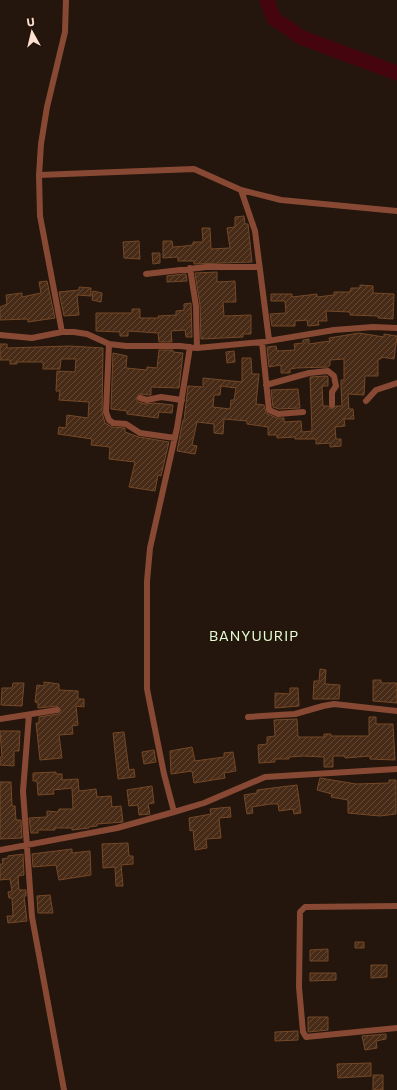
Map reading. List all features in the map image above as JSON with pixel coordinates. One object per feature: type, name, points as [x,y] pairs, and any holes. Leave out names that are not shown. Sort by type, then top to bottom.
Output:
[{"type":"street","points":[[62,332],[40,216],[39,175],[41,144],[47,106],[65,32],[66,0]]},
{"type":"street","points":[[39,175],[194,169],[241,190],[281,200],[397,211]]},
{"type":"street","points":[[241,190],[255,231],[269,340]]},
{"type":"street","points":[[146,274],[190,268],[259,267]]},
{"type":"street","points":[[190,268],[196,306],[197,348]]},
{"type":"street","points":[[0,335],[32,338],[62,332],[87,334],[109,344],[197,348],[262,342],[348,328],[397,328]]},
{"type":"street","points":[[262,342],[267,405],[271,411],[278,414],[303,412]]},
{"type":"street","points":[[109,344],[106,412],[108,420],[113,423],[126,424],[140,433],[175,438]]},
{"type":"street","points":[[174,812],[164,774],[147,690],[146,615],[150,548],[175,438],[190,347]]},
{"type":"street","points":[[266,385],[309,373],[328,371],[334,376],[336,386],[332,392],[332,405]]},
{"type":"street","points":[[366,401],[376,390],[397,383]]},
{"type":"street","points":[[140,398],[147,400],[161,397],[182,400]]},
{"type":"street","points":[[248,717],[295,714],[334,704],[397,711]]},
{"type":"street","points":[[0,719],[57,710]]},
{"type":"street","points":[[29,715],[23,791],[24,820],[28,844],[32,917],[64,1090]]},
{"type":"street","points":[[0,850],[117,828],[204,803],[265,777],[397,769]]},
{"type":"street","points":[[397,906],[305,907],[301,909],[299,987],[303,1032],[306,1037],[397,1028]]},
{"type":"building","points":[[244,216],[245,224],[248,224],[252,262],[194,264],[194,261],[178,261],[178,257],[163,258],[163,241],[172,241],[173,247],[193,245],[193,242],[203,242],[202,228],[210,228],[211,249],[230,248],[227,228],[235,227],[235,217]]},
{"type":"building","points":[[139,241],[140,259],[124,258],[123,242]]},
{"type":"building","points":[[152,253],[160,253],[160,263],[153,264]]},
{"type":"building","points":[[217,272],[217,282],[235,281],[236,302],[223,302],[224,316],[251,315],[251,334],[243,334],[243,337],[201,339],[200,305],[195,273]]},
{"type":"building","points":[[186,274],[187,281],[167,282],[167,276]]},
{"type":"building","points":[[47,281],[55,318],[28,322],[28,319],[0,320],[0,307],[7,304],[6,295],[22,293],[22,297],[41,293],[39,282]]},
{"type":"building","points":[[360,285],[373,286],[373,293],[394,294],[393,319],[378,318],[378,316],[350,315],[350,312],[326,311],[327,321],[318,321],[319,325],[308,326],[307,320],[295,321],[295,326],[272,326],[270,314],[286,313],[285,301],[271,301],[271,294],[292,294],[292,297],[317,294],[317,297],[334,295],[334,292],[350,292],[351,288],[360,288]]},
{"type":"building","points":[[79,287],[91,288],[91,296],[77,295],[79,315],[64,316],[59,292],[79,290]]},
{"type":"building","points":[[93,291],[102,293],[101,302],[92,300]]},
{"type":"building","points":[[191,303],[192,337],[186,337],[185,330],[171,331],[172,342],[159,342],[158,333],[128,331],[128,336],[120,336],[120,332],[96,331],[96,313],[132,313],[132,309],[140,309],[140,318],[159,318],[158,316],[176,315],[176,311],[184,310],[184,304]]},
{"type":"building","points":[[359,333],[384,337],[384,334],[397,336],[394,359],[381,357],[381,359],[378,359],[378,376],[365,376],[364,395],[348,394],[349,409],[353,409],[354,419],[344,419],[345,426],[335,427],[336,439],[341,439],[341,446],[330,447],[330,443],[316,444],[316,439],[295,439],[295,437],[277,438],[277,435],[268,435],[268,427],[247,424],[247,421],[224,419],[223,434],[214,433],[214,424],[197,422],[192,445],[197,446],[195,454],[177,451],[184,420],[188,386],[203,387],[203,378],[242,382],[242,358],[251,358],[252,374],[259,374],[256,404],[264,405],[266,413],[277,418],[284,418],[284,422],[301,421],[302,432],[312,431],[310,377],[328,377],[328,386],[322,386],[323,406],[328,406],[332,409],[336,406],[342,406],[341,380],[344,380],[344,359],[330,360],[330,365],[328,367],[296,368],[290,369],[290,373],[281,373],[281,365],[269,367],[267,347],[276,346],[277,351],[295,350],[294,344],[303,343],[303,340],[309,339],[309,344],[330,341],[329,338]],"holes":[[[221,386],[236,388],[234,400],[231,400],[230,409],[213,407],[214,395],[220,395]]]},
{"type":"building","points":[[0,344],[7,344],[7,348],[70,346],[103,348],[102,412],[105,423],[112,427],[125,428],[125,432],[139,437],[169,442],[161,476],[158,475],[155,491],[129,487],[135,462],[109,459],[110,447],[91,445],[92,439],[58,434],[59,427],[66,428],[67,415],[88,418],[89,402],[59,400],[60,391],[56,391],[57,371],[75,372],[76,359],[61,359],[60,369],[43,369],[43,362],[17,362],[17,364],[10,364],[10,360],[0,360]]},
{"type":"building","points":[[159,350],[173,350],[173,352],[183,353],[179,388],[151,387],[151,395],[139,394],[136,399],[138,402],[146,404],[154,403],[173,405],[172,413],[159,412],[158,418],[127,414],[127,411],[111,409],[113,353],[127,356],[126,368],[147,370],[147,367],[157,368]]},
{"type":"building","points":[[234,351],[235,362],[227,363],[226,352]]},
{"type":"building","points":[[298,389],[300,408],[279,409],[273,407],[271,390]]},
{"type":"building","points":[[320,669],[326,670],[325,684],[340,685],[339,699],[313,699],[314,681],[319,681]]},
{"type":"building","points":[[373,680],[381,680],[381,683],[397,683],[397,703],[373,701]]},
{"type":"building","points":[[44,682],[59,684],[59,690],[78,691],[78,699],[84,699],[84,707],[76,706],[78,725],[72,726],[73,734],[59,735],[62,758],[40,760],[36,723],[39,723],[39,717],[58,714],[61,710],[57,706],[38,708],[38,703],[35,702],[37,685],[44,686]]},
{"type":"building","points":[[13,683],[24,683],[22,706],[1,705],[2,688],[12,688]]},
{"type":"building","points":[[290,688],[298,688],[299,706],[275,708],[275,693],[290,694]]},
{"type":"building","points":[[369,717],[376,717],[376,724],[393,724],[395,760],[370,759],[370,756],[345,758],[345,756],[333,756],[333,767],[324,767],[324,757],[303,756],[289,757],[289,759],[275,759],[275,762],[259,763],[258,745],[267,744],[267,737],[275,736],[274,720],[297,719],[298,737],[324,737],[324,734],[331,734],[331,736],[369,736]]},
{"type":"building","points":[[0,731],[20,731],[19,751],[14,751],[14,766],[0,765],[0,757],[2,757]]},
{"type":"building","points":[[124,732],[129,770],[134,769],[135,777],[118,779],[113,733]]},
{"type":"building","points":[[192,747],[195,761],[224,757],[224,753],[233,752],[236,771],[224,773],[225,778],[194,783],[192,771],[171,774],[170,751]]},
{"type":"building","points":[[154,750],[156,762],[144,764],[142,752]]},
{"type":"building","points":[[56,772],[56,774],[62,774],[62,780],[78,779],[79,791],[96,789],[97,797],[111,796],[112,807],[121,806],[123,822],[97,824],[97,826],[89,828],[72,830],[72,828],[55,828],[55,830],[38,830],[38,833],[31,833],[29,818],[47,817],[47,811],[58,812],[59,809],[73,809],[72,788],[53,790],[54,794],[38,795],[37,781],[33,781],[33,773]]},
{"type":"building","points":[[320,778],[356,784],[389,783],[389,780],[396,780],[396,814],[380,816],[348,813],[348,800],[331,797],[332,794],[317,790]]},
{"type":"building","points":[[0,782],[11,782],[12,806],[15,806],[16,820],[21,820],[22,838],[0,839]]},
{"type":"building","points":[[297,785],[301,813],[294,814],[293,809],[279,811],[278,804],[270,804],[252,807],[253,813],[247,814],[244,795],[257,793],[257,790]]},
{"type":"building","points":[[152,786],[154,803],[148,804],[150,814],[139,815],[138,805],[129,806],[127,790]]},
{"type":"building","points":[[230,807],[231,817],[219,818],[221,838],[206,839],[207,848],[195,850],[193,830],[190,831],[189,818],[211,814],[210,809]]},
{"type":"building","points":[[128,843],[129,856],[133,856],[133,864],[121,865],[123,886],[116,886],[115,867],[103,868],[102,844]]},
{"type":"building","points":[[72,849],[72,853],[90,851],[91,875],[59,880],[56,865],[33,867],[32,854]]},
{"type":"building","points":[[23,854],[24,875],[18,876],[19,890],[26,890],[26,896],[24,896],[27,921],[8,923],[7,916],[13,916],[12,898],[9,898],[8,892],[12,891],[10,879],[0,880],[0,864],[3,864],[2,859],[8,858],[8,856]]},
{"type":"building","points":[[50,895],[53,913],[38,913],[37,896]]},
{"type":"building","points":[[355,942],[364,942],[364,948],[355,948]]},
{"type":"building","points":[[328,949],[328,961],[310,961],[310,950]]},
{"type":"building","points":[[371,965],[387,965],[387,977],[371,978]]},
{"type":"building","points":[[310,973],[336,973],[336,980],[310,981]]},
{"type":"building","points":[[308,1017],[328,1017],[328,1030],[308,1032]]},
{"type":"building","points":[[298,1031],[298,1040],[275,1041],[275,1032]]},
{"type":"building","points":[[386,1034],[386,1039],[376,1041],[377,1048],[365,1050],[362,1036]]},
{"type":"building","points":[[371,1063],[371,1076],[338,1078],[337,1064]]},
{"type":"building","points":[[373,1075],[383,1075],[383,1090],[373,1090]]},
{"type":"waterway","points":[[267,0],[274,19],[300,37],[397,73]]},
{"type":"district","name":"BANYUURIP","points":[[254,635]]}]
